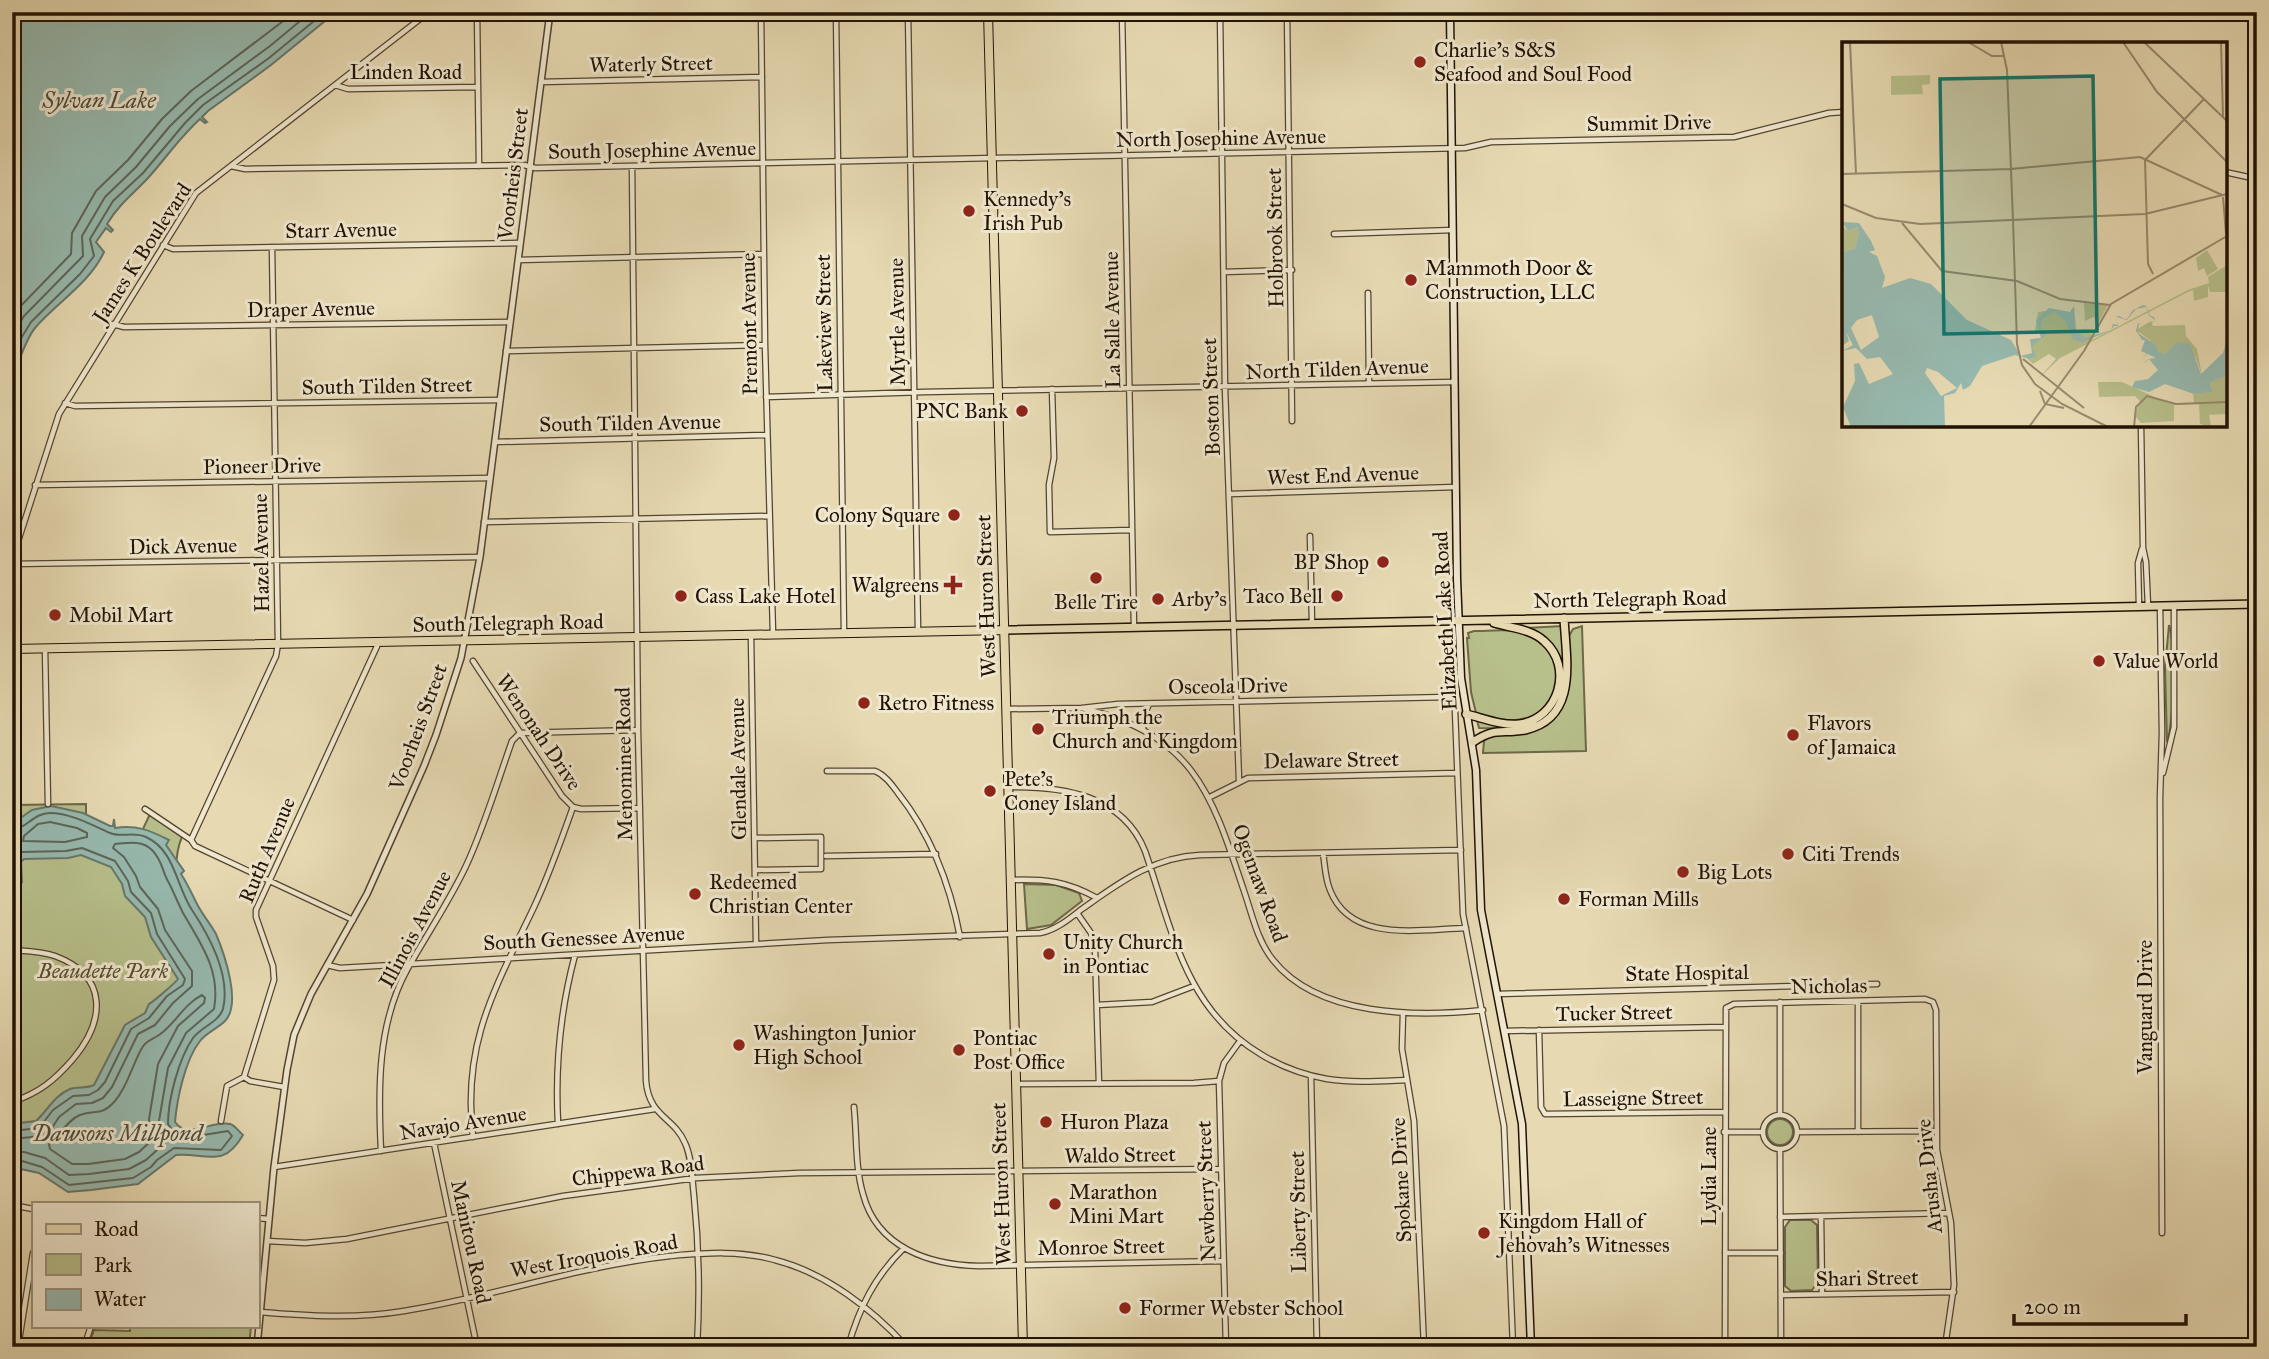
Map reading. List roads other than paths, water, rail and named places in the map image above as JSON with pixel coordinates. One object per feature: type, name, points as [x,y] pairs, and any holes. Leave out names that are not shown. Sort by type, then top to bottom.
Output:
[{"type":"highway","name":"West Huron Street","points":[[988,12],[1023,1347]]},
{"type":"highway","name":"South Telegraph Road","points":[[12,649],[1005,630]]},
{"type":"main road","name":"Elizabeth Lake Road","points":[[1450,12],[1461,678],[1476,770],[1480,901],[1521,1114],[1531,1347]]},
{"type":"main road","name":"North Telegraph Road","points":[[1005,630],[2257,604]]},
{"type":"main road","points":[[1473,742],[1488,732],[1518,731],[1534,727],[1557,709],[1567,684],[1564,618]]},
{"type":"main road","points":[[1466,714],[1507,724],[1531,721],[1546,712],[1553,703],[1560,682],[1556,656],[1542,639],[1529,632],[1483,621]]},
{"type":"street","name":"James K Boulevard","points":[[12,562],[55,424],[65,403],[196,193],[429,12]]},
{"type":"street","points":[[477,12],[479,166]]},
{"type":"street","name":"Voorheis Street","points":[[259,1323],[284,1087],[296,1028],[327,965],[367,894],[430,750],[461,658],[480,557],[551,12]]},
{"type":"street","name":"Premont Avenue","points":[[761,12],[766,397],[774,636]]},
{"type":"street","name":"Lakeview Street","points":[[836,12],[844,634]]},
{"type":"street","name":"Myrtle Avenue","points":[[908,12],[918,632]]},
{"type":"street","name":"La Salle Avenue","points":[[1122,12],[1134,628]]},
{"type":"street","name":"Boston Street","points":[[1220,12],[1226,387],[1239,780]]},
{"type":"street","name":"Holbrook Street","points":[[1287,12],[1293,421]]},
{"type":"street","name":"Waterly Street","points":[[541,82],[762,77]]},
{"type":"street","name":"Linden Road","points":[[335,85],[348,89],[478,87]]},
{"type":"street","name":"Summit Drive","points":[[1452,148],[1491,142],[1734,137],[1842,112]]},
{"type":"street","name":"North Josephine Avenue","points":[[991,159],[1452,148]]},
{"type":"street","name":"South Josephine Avenue","points":[[231,166],[245,169],[530,167],[991,159]]},
{"type":"street","name":"Menominee Road","points":[[632,166],[646,1085],[655,1109],[683,1139],[692,1179],[698,1254],[697,1347]]},
{"type":"street","points":[[2227,172],[2257,179]]},
{"type":"street","points":[[1334,234],[1453,230]]},
{"type":"street","name":"Starr Avenue","points":[[163,245],[173,248],[520,243]]},
{"type":"street","name":"Hazel Avenue","points":[[191,840],[276,656],[278,645],[272,247]]},
{"type":"street","points":[[518,260],[764,254]]},
{"type":"street","points":[[1224,272],[1292,270]]},
{"type":"street","points":[[1368,293],[1369,383]]},
{"type":"street","name":"Draper Avenue","points":[[113,324],[124,327],[510,322]]},
{"type":"street","points":[[506,351],[765,345]]},
{"type":"street","name":"North Tilden Avenue","points":[[997,390],[1455,382]]},
{"type":"street","points":[[766,397],[997,390]]},
{"type":"street","points":[[1052,390],[1054,458],[1049,485],[1050,532],[1132,530]]},
{"type":"street","name":"South Tilden Street","points":[[274,403],[500,400]]},
{"type":"street","points":[[65,403],[75,407],[274,403]]},
{"type":"street","points":[[2141,427],[2143,548],[2148,606]]},
{"type":"street","name":"South Tilden Avenue","points":[[495,442],[767,435]]},
{"type":"street","name":"Pioneer Drive","points":[[35,485],[490,478]]},
{"type":"street","name":"West End Avenue","points":[[1230,494],[1456,487]]},
{"type":"street","points":[[484,522],[769,516]]},
{"type":"street","points":[[1310,536],[1312,624]]},
{"type":"street","points":[[2139,606],[2138,563],[2143,548]]},
{"type":"street","name":"Dick Avenue","points":[[12,562],[480,557]]},
{"type":"street","name":"Vanguard Drive","points":[[2160,606],[2162,1233]]},
{"type":"street","name":"Vanguard Drive","points":[[2161,781],[2174,727],[2174,606]]},
{"type":"street","name":"Glendale Avenue","points":[[751,636],[756,944]]},
{"type":"street","name":"Ruth Avenue","points":[[244,1077],[274,980],[273,966],[255,915],[268,880],[379,643]]},
{"type":"street","points":[[45,648],[48,804]]},
{"type":"street","name":"Wenonah Drive","points":[[473,661],[562,796],[573,807],[544,886],[508,958],[484,1015],[473,1057],[470,1099],[473,1137]]},
{"type":"street","name":"Osceola Drive","points":[[1007,709],[1450,697]]},
{"type":"street","points":[[1143,730],[1144,716],[1150,704]]},
{"type":"street","name":"Ogemaw Road","points":[[1082,708],[1143,730],[1168,747],[1185,764],[1210,797],[1261,940],[1280,968],[1302,985],[1366,1007],[1403,1013],[1435,1014],[1483,1010]]},
{"type":"street","name":"Elizabeth Lake Road","points":[[1455,710],[1465,928],[1503,1115],[1513,1347]]},
{"type":"street","points":[[520,733],[639,730]]},
{"type":"street","name":"Illinois Avenue","points":[[381,1151],[379,1088],[383,1047],[395,1001],[411,964],[437,922],[467,864],[490,808],[512,741],[520,733]]},
{"type":"street","points":[[827,771],[873,771],[882,774],[906,803],[936,854],[952,896],[960,937]]},
{"type":"street","name":"Delaware Street","points":[[1210,797],[1239,780],[1253,777],[1457,773]]},
{"type":"street","points":[[1009,788],[1057,788],[1080,794],[1101,803],[1132,827],[1142,843],[1183,964],[1194,986],[1213,1014],[1240,1041],[1270,1060],[1311,1076],[1347,1081],[1408,1080]]},
{"type":"street","points":[[573,807],[640,808]]},
{"type":"street","points":[[145,809],[191,840],[195,846],[353,920]]},
{"type":"street","points":[[755,838],[821,837],[821,869],[755,870]]},
{"type":"street","name":"South Genessee Avenue","points":[[327,965],[334,968],[756,944],[1013,935],[1049,931],[1130,876],[1150,866],[1186,856],[1461,850]]},
{"type":"street","points":[[1324,853],[1326,880],[1332,896],[1345,912],[1358,922],[1386,930],[1465,928]]},
{"type":"street","points":[[826,856],[936,854]]},
{"type":"street","points":[[1011,880],[1057,881],[1097,898]]},
{"type":"street","points":[[1077,913],[1094,943],[1099,1084]]},
{"type":"street","points":[[12,950],[47,954],[70,964],[93,986],[98,1006],[88,1039],[69,1064],[40,1091],[12,1102]]},
{"type":"street","points":[[558,1124],[559,1047],[567,988],[575,955]]},
{"type":"street","name":"State Hospital","points":[[1497,994],[1877,984]]},
{"type":"street","points":[[1097,1005],[1152,1002],[1194,986]]},
{"type":"street","name":"Nicholas","points":[[1727,1006],[1734,1003],[1927,999],[1933,1002]]},
{"type":"street","points":[[1858,1001],[1858,1132]]},
{"type":"street","name":"Arusha Drive","points":[[1933,1002],[1936,1010],[1938,1159],[1949,1213],[1954,1292],[1945,1347]]},
{"type":"street","points":[[1780,1003],[1780,1115]]},
{"type":"street","name":"Lydia Lane","points":[[1725,1347],[1724,1012],[1727,1006]]},
{"type":"street","name":"Spokane Drive","points":[[1403,1013],[1402,1041],[1414,1121],[1424,1347]]},
{"type":"street","name":"Tucker Street","points":[[1505,1031],[1724,1027]]},
{"type":"street","name":"Lasseigne Street","points":[[1539,1030],[1541,1107],[1544,1113],[1724,1112]]},
{"type":"street","name":"Newberry Street","points":[[1226,1347],[1219,1081],[1224,1063],[1240,1041]]},
{"type":"street","name":"Liberty Street","points":[[1311,1076],[1317,1347]]},
{"type":"street","points":[[221,1121],[227,1086],[244,1077],[250,1081],[284,1087]]},
{"type":"street","points":[[1016,1084],[1219,1081]]},
{"type":"street","points":[[848,1347],[862,1307],[879,1275],[904,1248],[887,1234],[872,1216],[863,1196],[854,1107]]},
{"type":"street","name":"Navajo Avenue","points":[[274,1167],[655,1109]]},
{"type":"street","points":[[1780,1115],[1792,1120],[1797,1132],[1792,1144],[1780,1149],[1768,1144],[1763,1132],[1768,1120],[1780,1115]]},
{"type":"street","points":[[1797,1132],[1937,1131]]},
{"type":"street","points":[[1724,1132],[1763,1132]]},
{"type":"street","name":"Manitou Road","points":[[434,1143],[477,1347]]},
{"type":"street","points":[[1780,1149],[1781,1347]]},
{"type":"street","name":"Waldo Street","points":[[1018,1172],[1221,1169]]},
{"type":"street","name":"Chippewa Road","points":[[267,1241],[329,1242],[563,1196],[692,1179],[799,1172],[1018,1172]]},
{"type":"street","points":[[12,1205],[32,1209]]},
{"type":"street","points":[[1780,1217],[1949,1213]]},
{"type":"street","points":[[1821,1216],[1822,1294]]},
{"type":"street","points":[[259,1218],[269,1219]]},
{"type":"street","points":[[1509,1224],[1526,1223]]},
{"type":"street","name":"Monroe Street","points":[[904,1248],[930,1260],[950,1265],[1223,1261]]},
{"type":"street","name":"West Iroquois Road","points":[[260,1311],[317,1316],[412,1310],[586,1269],[698,1254],[735,1253],[783,1262],[822,1279],[862,1307],[907,1347]]},
{"type":"street","points":[[1725,1253],[1781,1253]]},
{"type":"street","points":[[18,1347],[32,1259]]},
{"type":"street","name":"Shari Street","points":[[1781,1295],[1954,1292]]},
{"type":"street","points":[[84,1347],[91,1328]]},
{"type":"street","name":"Voorheis Street","points":[[257,1347],[259,1328]]},
{"type":"street","points":[[625,1347],[671,1347]]},
{"type":"water","name":"Sylvan Lake","points":[[12,12],[336,12],[271,65],[208,111],[202,117],[207,122],[200,119],[121,205],[107,224],[113,230],[111,232],[106,228],[96,242],[104,252],[98,263],[81,284],[31,333],[12,378]]},
{"type":"water","name":"Dawsons Millpond","points":[[51,806],[83,813],[110,826],[113,826],[114,819],[115,828],[137,828],[169,840],[166,845],[184,871],[181,874],[216,934],[230,978],[230,1013],[225,1021],[203,1038],[190,1058],[180,1091],[175,1122],[186,1129],[232,1125],[243,1135],[236,1146],[221,1156],[176,1155],[138,1184],[91,1190],[68,1192],[39,1173],[16,1168],[12,1176],[12,1124],[36,1121],[65,1092],[94,1085],[125,1025],[145,1013],[149,1004],[178,979],[151,937],[145,917],[125,896],[122,884],[111,867],[81,855],[24,859],[21,862],[22,882],[12,898],[12,824],[32,810]]},
{"type":"place","name":"Charlie's S&S Seafood and Soul Food","points":[[1420,62]]},
{"type":"place","name":"Kennedy's Irish Pub","points":[[969,211]]},
{"type":"place","name":"Mammoth Door & Construction, LLC","points":[[1411,280]]},
{"type":"place","name":"PNC Bank","points":[[1022,411]]},
{"type":"place","name":"Colony Square","points":[[954,515]]},
{"type":"place","name":"BP Shop","points":[[1383,562]]},
{"type":"place","name":"Belle Tire","points":[[1096,578]]},
{"type":"place","name":"Walgreens","points":[[953,585]]},
{"type":"place","name":"Cass Lake Hotel","points":[[681,596]]},
{"type":"place","name":"Taco Bell","points":[[1337,596]]},
{"type":"place","name":"Arby's","points":[[1158,599]]},
{"type":"place","name":"Mobil Mart","points":[[55,615]]},
{"type":"place","name":"Value World","points":[[2099,661]]},
{"type":"place","name":"Retro Fitness","points":[[864,703]]},
{"type":"place","name":"Triumph the Church and Kingdom","points":[[1038,729]]},
{"type":"place","name":"Flavors of Jamaica","points":[[1793,735]]},
{"type":"place","name":"Pete's Coney Island","points":[[990,791]]},
{"type":"place","name":"Citi Trends","points":[[1788,854]]},
{"type":"place","name":"Big Lots","points":[[1683,872]]},
{"type":"place","name":"Redeemed Christian Center","points":[[695,894]]},
{"type":"place","name":"Forman Mills","points":[[1564,899]]},
{"type":"place","name":"Unity Church in Pontiac","points":[[1049,954]]},
{"type":"place","name":"Washington Junior High School","points":[[739,1045]]},
{"type":"place","name":"Pontiac Post Office","points":[[959,1050]]},
{"type":"place","name":"Huron Plaza","points":[[1046,1122]]},
{"type":"place","name":"Marathon Mini Mart","points":[[1055,1204]]},
{"type":"place","name":"Kingdom Hall of Jehovah's Witnesses","points":[[1484,1233]]},
{"type":"place","name":"Former Webster School","points":[[1125,1308]]},
{"type":"park label","name":"Beaudette Park","points":[[103,971]]}]
